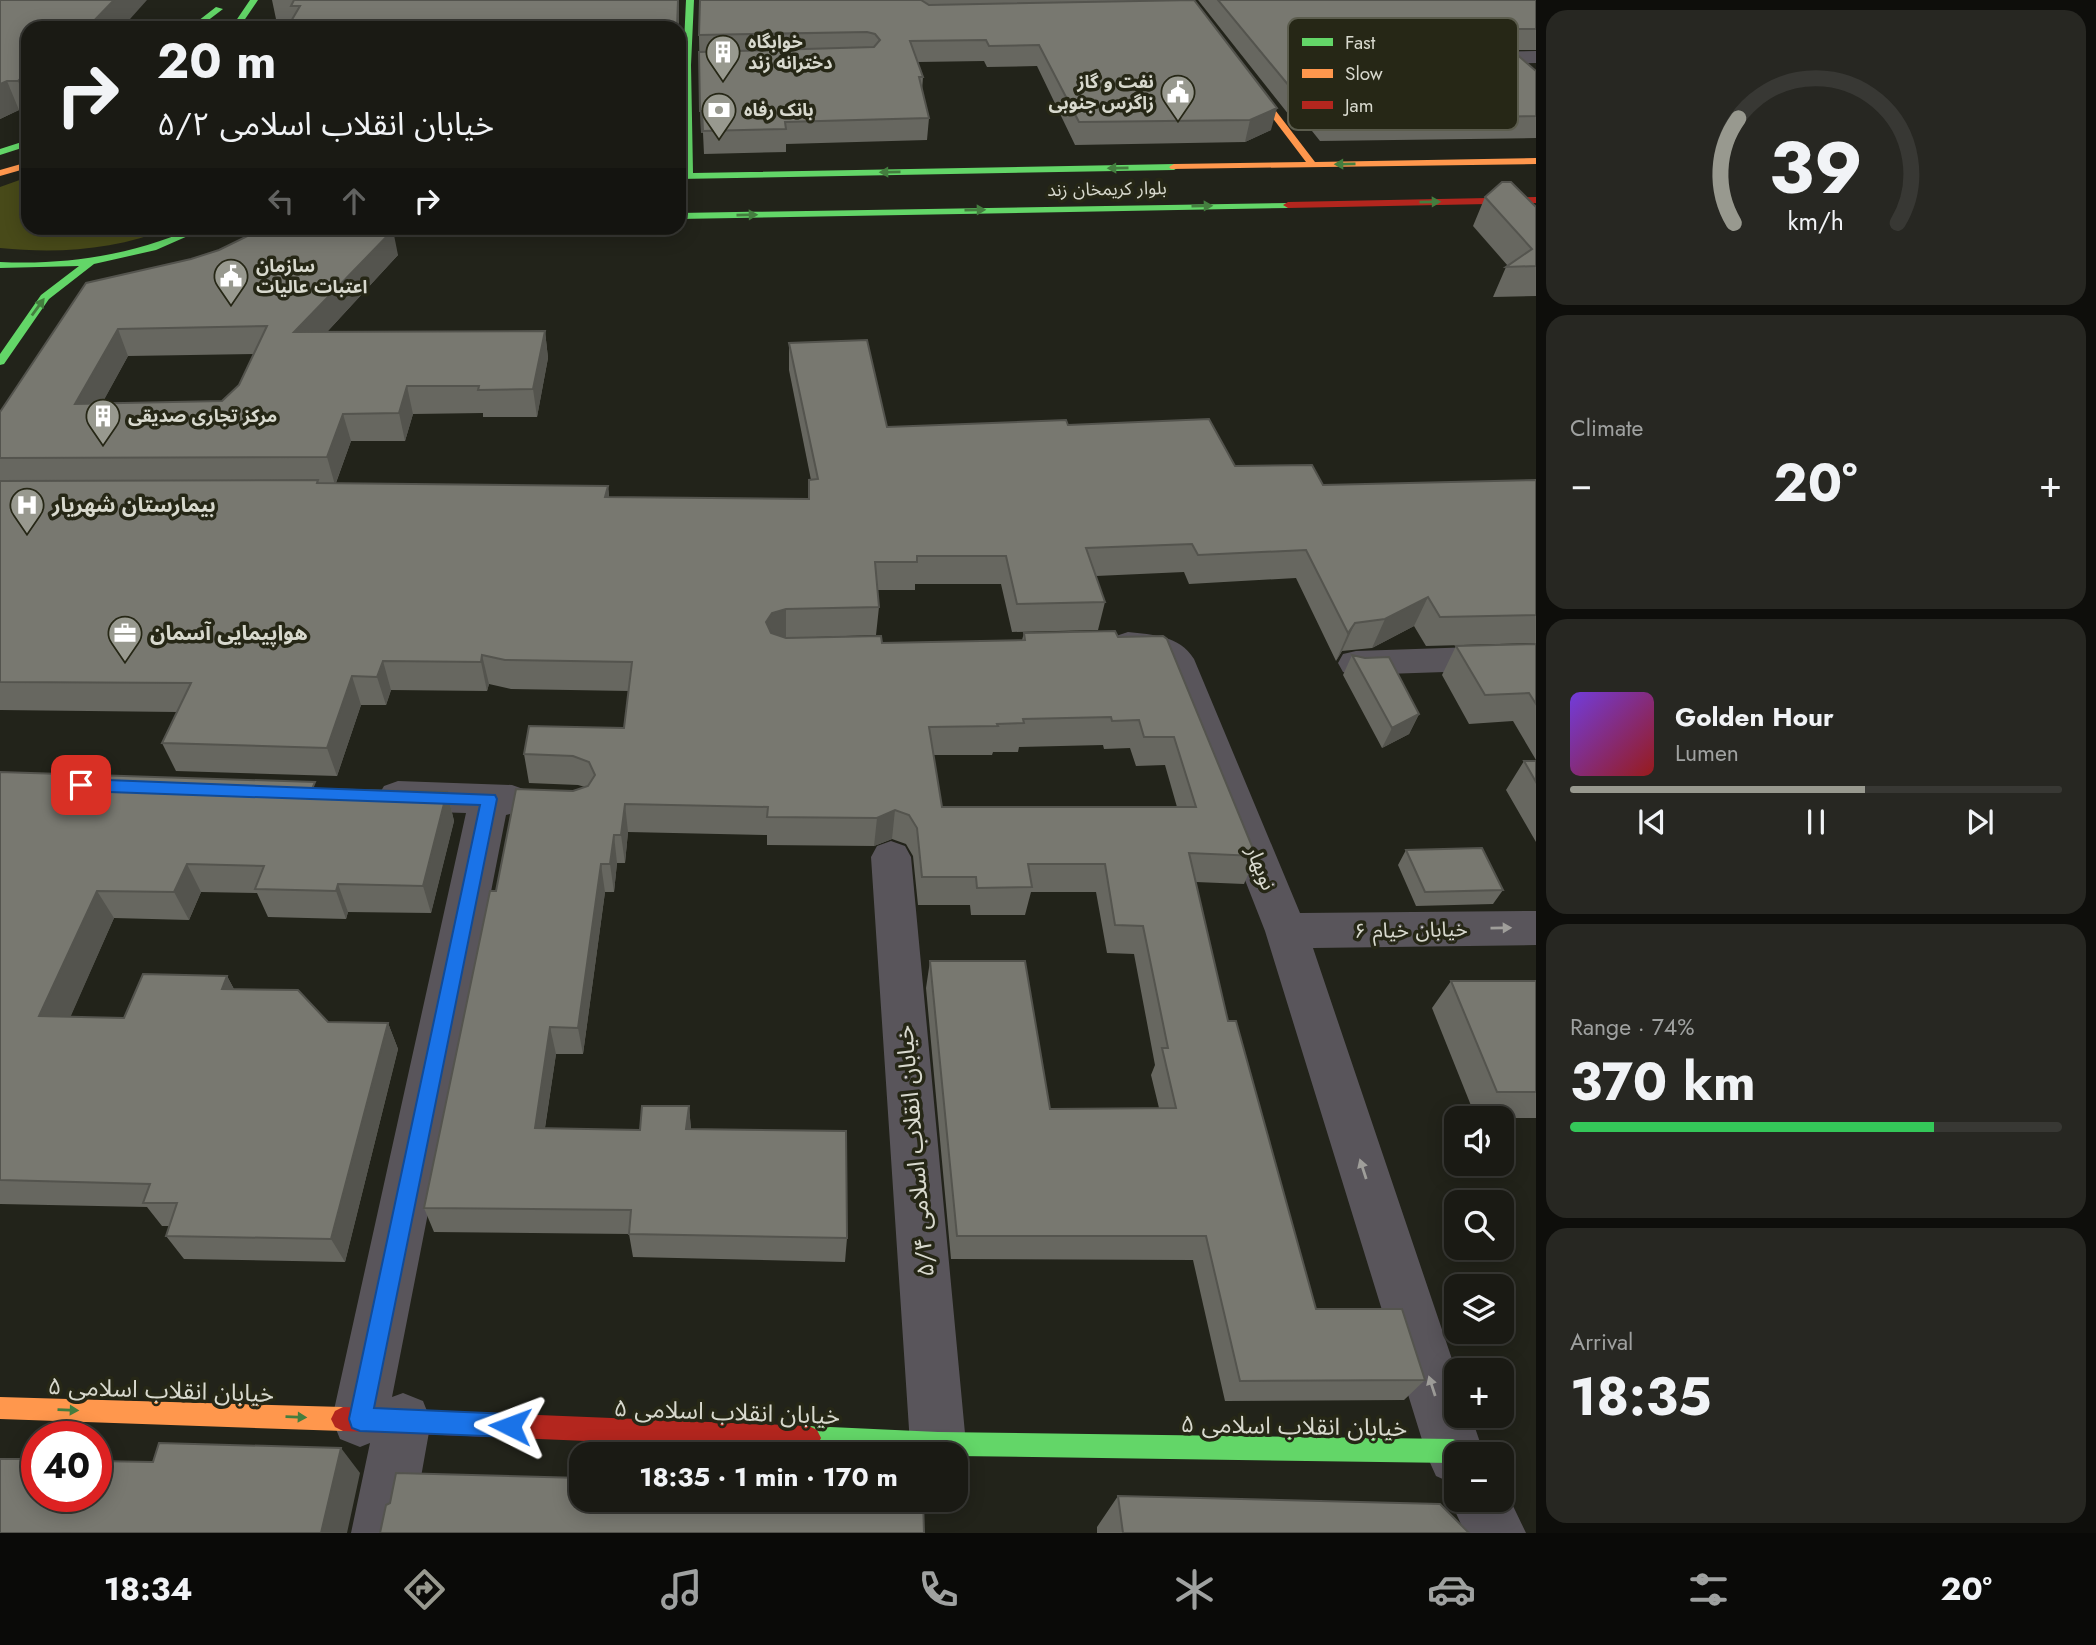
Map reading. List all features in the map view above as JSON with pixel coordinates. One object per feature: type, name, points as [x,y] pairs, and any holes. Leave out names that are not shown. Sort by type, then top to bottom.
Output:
[{"type":"main road","points":[[240,21],[254,0]]},
{"type":"main road","points":[[686,154],[694,65],[694,3]]},
{"type":"main road","points":[[201,21],[222,4]]},
{"type":"main road","points":[[211,21],[222,4]]},
{"type":"main road","points":[[1192,7],[1312,164]]},
{"type":"main road","points":[[0,152],[21,145]]},
{"type":"main road","name":"بلوار کریمخان زند","points":[[686,176],[1536,161]]},
{"type":"main road","points":[[0,173],[21,167]]},
{"type":"main road","points":[[1519,200],[1536,216]]},
{"type":"main road","name":"بلوار کریمخان زند","points":[[686,216],[1536,200]]},
{"type":"main road","points":[[0,265],[43,267],[89,264],[162,245],[184,235]]},
{"type":"main road","points":[[0,362],[45,297],[89,264]]},
{"type":"main road","name":"خیابان انقلاب اسلامی ۵","points":[[0,1408],[382,1420],[892,1442]]},
{"type":"main road","name":"خیابان انقلاب اسلامی ۵","points":[[968,1445],[1444,1468]]},
{"type":"street","points":[[1170,14],[1192,7]]},
{"type":"street","points":[[1518,57],[1536,57]]},
{"type":"street","name":"نوبهار","points":[[1097,645],[1138,644],[1161,648],[1176,659],[1286,931],[1454,1442]]},
{"type":"street","points":[[1356,663],[1536,657]]},
{"type":"street","points":[[367,794],[552,801]]},
{"type":"street","points":[[381,1533],[382,1420],[489,799]]},
{"type":"street","name":"خیابان انقلاب اسلامی ۵/۴","points":[[891,857],[938,1442]]},
{"type":"street","name":"خیابان خیام ۶","points":[[1286,931],[1536,928]]},
{"type":"street","name":"نوبهار","points":[[1485,1512],[1496,1533]]},
{"type":"shaded area","points":[[21,180],[21,235],[149,235],[107,246],[65,250],[0,248],[0,187]]},
{"type":"building","points":[[0,0],[114,0],[94,21],[21,21],[21,78],[0,84]]},
{"type":"building","points":[[294,0],[678,0],[677,21],[291,21],[300,6],[291,6]]},
{"type":"building","points":[[700,0],[921,0],[929,5],[1194,0],[1277,108],[1250,120],[1079,122],[1039,45],[989,46],[986,40],[910,41],[923,77],[919,77],[929,118],[785,122],[786,129],[703,131],[699,52],[874,47],[880,40],[875,34],[867,32],[699,35]]},
{"type":"building","points":[[1218,0],[1536,0],[1536,29],[1518,29],[1518,18],[1288,18],[1288,85]]},
{"type":"building","points":[[1518,55],[1536,71],[1536,116],[1518,116]]},
{"type":"building","points":[[1502,182],[1511,182],[1536,207],[1536,266],[1506,267],[1532,249],[1485,197]]},
{"type":"building","points":[[250,235],[388,235],[294,332],[545,331],[533,389],[478,390],[479,386],[407,386],[399,413],[343,414],[327,457],[0,458],[0,412],[86,283],[219,250]],"holes":[[[267,326],[239,385],[222,401],[75,404],[118,329]]]},
{"type":"building","points":[[867,340],[887,427],[1066,420],[1068,425],[1209,419],[1235,466],[1312,465],[1323,485],[1536,480],[1536,615],[1440,617],[1428,597],[1385,619],[1355,623],[1348,633],[1306,550],[1198,555],[1192,544],[1086,548],[1105,602],[1017,604],[1006,556],[917,556],[917,562],[875,562],[879,607],[786,609],[772,613],[766,622],[771,633],[786,638],[881,636],[882,643],[1025,640],[1024,633],[1115,631],[1118,637],[1163,636],[1167,639],[1256,856],[1189,853],[1228,1021],[1236,1021],[1316,1309],[1402,1309],[1425,1380],[1240,1381],[1206,1236],[957,1236],[930,961],[1025,961],[1050,1109],[1176,1108],[1162,1048],[1168,1048],[1143,926],[1115,925],[1105,864],[1028,864],[1032,887],[977,888],[976,877],[922,877],[917,828],[909,815],[895,810],[877,818],[767,817],[768,807],[625,804],[621,835],[614,835],[610,864],[601,864],[578,1028],[550,1027],[535,1128],[640,1130],[642,1106],[689,1106],[686,1129],[846,1131],[847,1238],[629,1234],[631,1210],[424,1208],[490,891],[496,891],[516,789],[573,791],[588,786],[595,775],[589,762],[573,756],[524,754],[529,726],[624,728],[632,662],[505,660],[482,655],[481,662],[383,661],[377,677],[352,676],[327,748],[162,743],[191,683],[0,682],[0,481],[318,480],[317,483],[608,486],[605,497],[809,499],[809,480],[818,479],[789,343]],"holes":[[[1111,717],[1112,721],[1139,720],[1144,737],[1174,737],[1196,807],[942,807],[929,727],[998,726],[997,724],[1024,723],[1023,719]]]},
{"type":"building","points":[[1536,644],[1536,704],[1529,693],[1485,695],[1456,646]]},
{"type":"building","points":[[1352,655],[1365,658],[1389,657],[1419,714],[1392,728]]},
{"type":"building","points":[[1524,761],[1536,761],[1536,782]]},
{"type":"building","points":[[0,772],[315,782],[312,789],[447,792],[423,886],[338,884],[336,891],[255,889],[264,866],[187,864],[174,892],[97,891],[39,1016],[124,1018],[143,974],[227,976],[222,989],[298,990],[328,1022],[388,1023],[331,1239],[166,1236],[177,1203],[143,1203],[150,1184],[0,1180]]},
{"type":"building","points":[[1482,848],[1503,890],[1425,892],[1406,850]]},
{"type":"building","points":[[1451,981],[1536,981],[1536,1092],[1497,1092]]},
{"type":"building","points":[[159,1443],[341,1448],[321,1533],[0,1533],[0,1459],[21,1459],[21,1512],[112,1512],[112,1461],[153,1462]]},
{"type":"building","points":[[396,1473],[569,1478],[569,1512],[923,1512],[924,1533],[380,1533],[386,1505],[390,1503]]},
{"type":"building","points":[[1118,1496],[1440,1504],[1444,1512],[1448,1512],[1469,1533],[1123,1533]]},
{"type":"traffic: fast","points":[[240,21],[254,0]]},
{"type":"traffic: fast","points":[[688,176],[687,65],[690,0]]},
{"type":"traffic: fast","points":[[203,21],[219,9]]},
{"type":"traffic: fast","points":[[0,152],[21,145]]},
{"type":"traffic: fast","points":[[686,176],[1174,167]]},
{"type":"traffic: fast","points":[[686,216],[1288,205]]},
{"type":"traffic: fast","points":[[0,265],[52,266],[103,260],[152,248],[186,235]]},
{"type":"traffic: fast","points":[[0,362],[45,297],[89,264]]},
{"type":"traffic: fast","points":[[809,1438],[938,1444],[1444,1451]]},
{"type":"traffic: slow","points":[[1187,0],[1312,164]]},
{"type":"traffic: slow","points":[[1174,167],[1536,161]]},
{"type":"traffic: slow","points":[[0,173],[21,167]]},
{"type":"traffic: slow","points":[[0,1408],[343,1419]]},
{"type":"traffic: jam","points":[[1288,205],[1536,200]]},
{"type":"traffic: jam","points":[[343,1419],[809,1438]]},
{"type":"place","name":"خوابگاه دخترانه زند","points":[[723,82]]},
{"type":"place","name":"نفت و گاز زاگرس جنوبی","points":[[1178,122]]},
{"type":"place","name":"بانک رفاه","points":[[719,140]]},
{"type":"place","name":"سازمان اعتبات عالیات","points":[[231,306]]},
{"type":"place","name":"مرکز تجاری صدیقی","points":[[103,446]]},
{"type":"place","name":"بیمارستان شهریار","points":[[27,535]]},
{"type":"place","name":"هواپیمایی آسمان","points":[[125,663]]},
{"type":"route","points":[[81,785],[489,799],[360,1419],[510,1426]]}]
